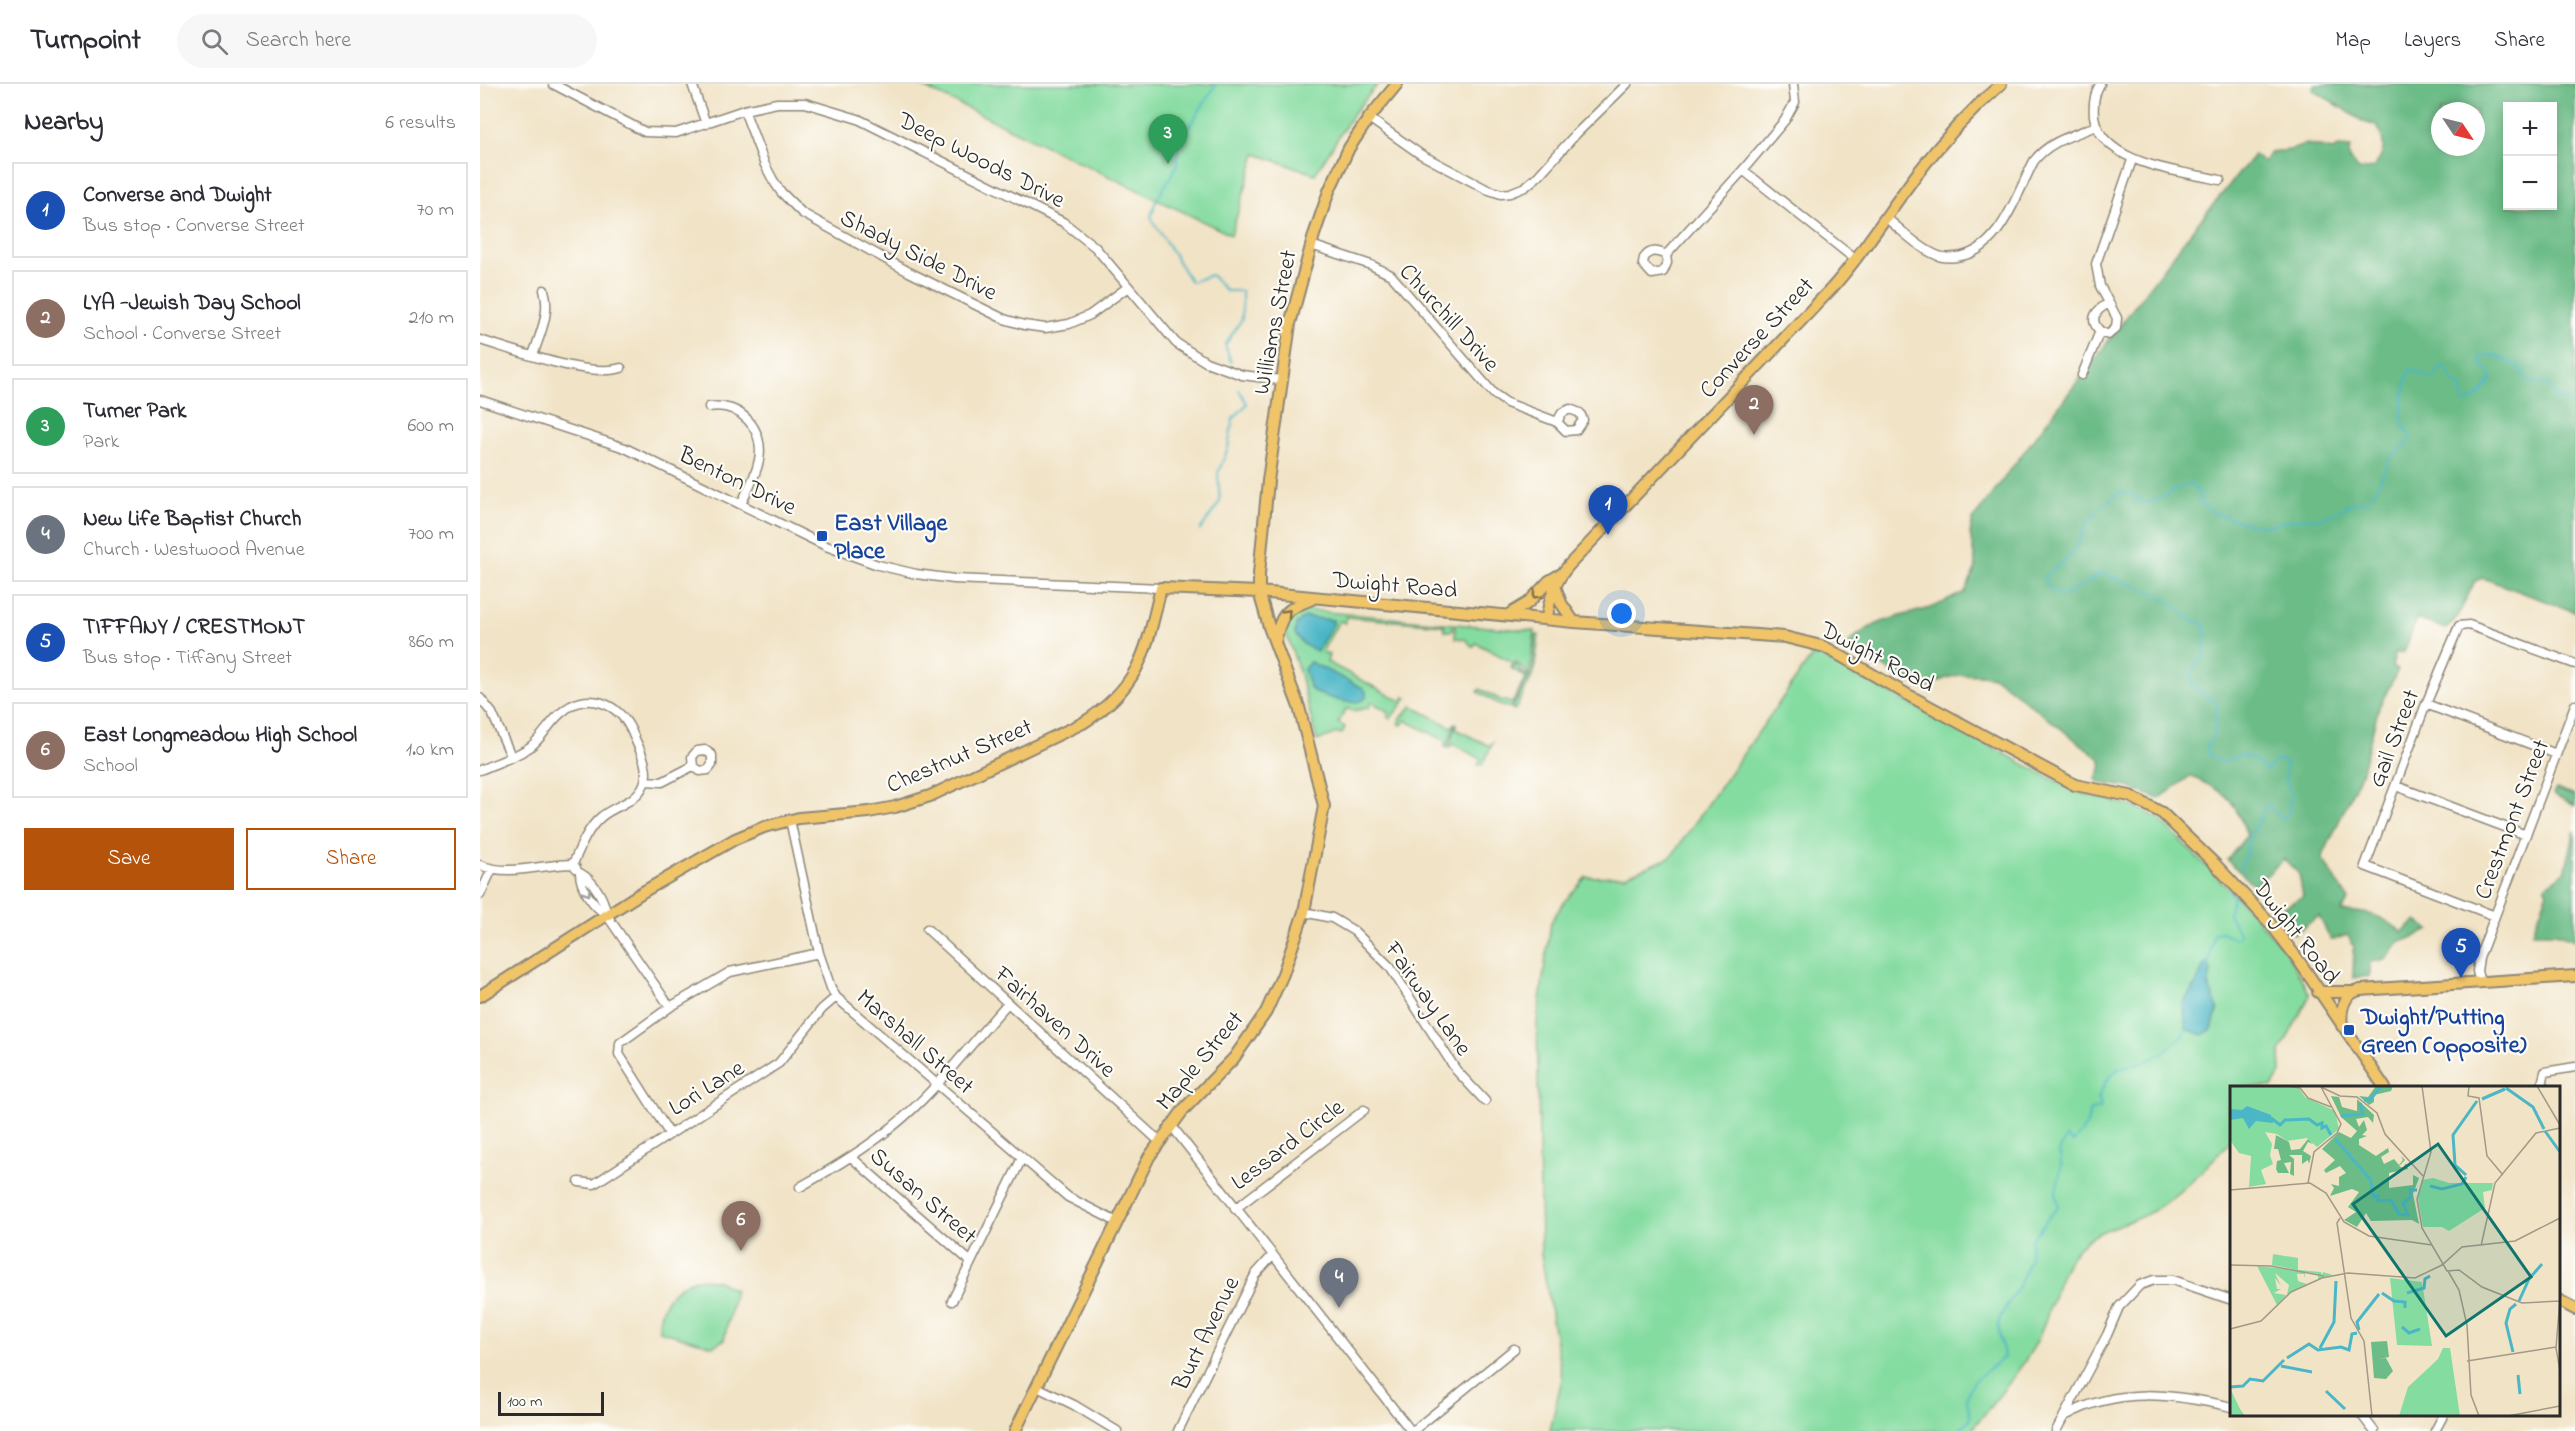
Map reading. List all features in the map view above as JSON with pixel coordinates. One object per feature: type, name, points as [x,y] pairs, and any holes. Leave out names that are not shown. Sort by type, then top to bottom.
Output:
[{"type":"main road","name":"Williams Street","points":[[1259,592],[1268,481],[1281,380],[1290,324],[1311,244],[1336,174],[1355,138],[1397,84]]},
{"type":"main road","name":"Converse Street","points":[[1547,619],[1548,601],[1562,573],[1817,304],[1856,260],[1928,160],[1961,122],[2001,84]]},
{"type":"main road","points":[[1508,615],[1528,603],[1549,581],[1562,573]]},
{"type":"main road","points":[[1555,586],[1561,603],[1574,622]]},
{"type":"main road","name":"Dwight Road","points":[[1161,588],[1259,592],[1574,622],[1766,636],[1811,642],[1834,651],[1910,696],[2075,784],[2093,790],[2125,794],[2142,801],[2173,823],[2259,911],[2292,951],[2380,1086]]},
{"type":"main road","name":"Chestnut Street","points":[[480,996],[606,914],[735,839],[764,827],[790,820],[869,812],[930,796],[1083,723],[1105,709],[1131,680],[1144,654],[1161,588]]},
{"type":"main road","name":"Maple Street","points":[[1015,1431],[1159,1141],[1171,1125],[1234,1058],[1266,1012],[1283,974],[1304,912],[1324,806],[1299,707],[1259,592]]},
{"type":"main road","points":[[1275,643],[1279,623],[1285,612],[1315,598]]},
{"type":"main road","points":[[2318,992],[2353,992],[2575,976]]},
{"type":"main road","points":[[2342,1026],[2343,1004],[2353,992]]},
{"type":"main road","points":[[2560,1301],[2575,1310]]},
{"type":"street","name":"Deep Woods Drive","points":[[553,84],[645,132],[676,133],[744,110],[777,103],[805,102],[858,119],[1063,222],[1095,247],[1176,343],[1206,362],[1242,375],[1281,380]]},
{"type":"street","points":[[692,84],[706,124]]},
{"type":"street","points":[[1370,118],[1420,154],[1486,189],[1501,194],[1510,193],[1525,187],[1538,176],[1627,84]]},
{"type":"street","points":[[1666,255],[1743,170],[1790,113],[1795,98],[1793,84]]},
{"type":"street","points":[[2100,84],[2094,103],[2096,126],[2114,148],[2132,160],[2220,180]]},
{"type":"street","name":"Shady Side Drive","points":[[744,110],[773,180],[781,192],[802,213],[909,272],[1004,319],[1045,328],[1070,324],[1090,315],[1128,287]]},
{"type":"street","points":[[1886,218],[1924,249],[1940,257],[1960,256],[1974,252],[1985,245],[1996,233],[2034,161],[2042,152],[2055,143],[2096,126]]},
{"type":"street","points":[[2109,303],[2098,310],[2094,317],[2094,323],[2100,331],[2108,335],[2116,327],[2117,318],[2100,286],[2096,264],[2132,160]]},
{"type":"street","points":[[1743,170],[1856,260]]},
{"type":"street","name":"Churchill Drive","points":[[1311,244],[1388,273],[1402,286],[1497,397],[1557,422]]},
{"type":"street","points":[[533,355],[545,317],[547,301],[544,290]]},
{"type":"street","points":[[2082,375],[2100,331]]},
{"type":"street","points":[[480,340],[589,368],[610,370],[621,368]]},
{"type":"street","name":"Benton Drive","points":[[480,400],[616,444],[836,550],[878,565],[916,574],[954,579],[1161,588]]},
{"type":"street","points":[[709,407],[721,406],[737,411],[750,421],[756,434],[760,451],[759,463],[741,504]]},
{"type":"street","name":"Gail Street","points":[[2495,916],[2365,866],[2454,632],[2461,625],[2471,626],[2575,664]]},
{"type":"street","points":[[480,698],[492,713],[511,756]]},
{"type":"street","points":[[480,770],[534,743],[571,705],[584,701],[600,702],[614,708],[630,728],[645,767],[645,781],[634,797],[596,822],[573,864]]},
{"type":"street","points":[[2426,704],[2556,754]]},
{"type":"street","name":"Crestmont Street","points":[[2480,983],[2477,971],[2479,958],[2575,705]]},
{"type":"street","points":[[645,781],[662,782],[693,766]]},
{"type":"street","points":[[2396,786],[2526,835]]},
{"type":"street","name":"Marshall Street","points":[[790,820],[819,953],[836,997],[1068,1197],[1117,1222]]},
{"type":"street","points":[[480,865],[492,869],[515,870],[573,864]]},
{"type":"street","points":[[573,864],[580,873],[588,878],[603,901],[606,914],[670,1007]]},
{"type":"street","points":[[480,896],[492,869]]},
{"type":"street","name":"Fairway Lane","points":[[1304,912],[1332,918],[1354,931],[1390,967],[1456,1070],[1485,1101]]},
{"type":"street","name":"Fairhaven Drive","points":[[927,929],[1159,1141]]},
{"type":"street","points":[[669,1133],[619,1053],[620,1042],[670,1007],[730,972],[819,953]]},
{"type":"street","name":"Lori Lane","points":[[579,1182],[594,1184],[779,1063],[822,1009],[836,997]]},
{"type":"street","points":[[800,1187],[851,1157],[892,1128],[936,1084],[1008,1003]]},
{"type":"street","points":[[2542,1086],[2545,1072],[2575,1067]]},
{"type":"street","name":"Lessard Circle","points":[[1235,1209],[1364,1110]]},
{"type":"street","points":[[1171,1125],[1412,1431],[1514,1349]]},
{"type":"street","name":"Susan Street","points":[[851,1157],[972,1262]]},
{"type":"street","points":[[952,1301],[1022,1158]]},
{"type":"street","name":"Burt Avenue","points":[[1178,1431],[1256,1275],[1272,1256]]},
{"type":"street","points":[[2056,1431],[2107,1335],[2119,1307],[2140,1285],[2159,1279],[2173,1280],[2230,1299]]},
{"type":"street","points":[[1037,1387],[1074,1405],[1117,1431]]},
{"type":"street","points":[[2064,1417],[2088,1404],[2124,1396],[2176,1398],[2230,1407]]},
{"type":"street","points":[[2363,1416],[2374,1431]]},
{"type":"street","points":[[2435,1431],[2443,1416]]},
{"type":"green space","points":[[917,84],[1378,84],[1353,114],[1315,174],[1256,154],[1231,235]]},
{"type":"green space","points":[[2314,84],[2575,84],[2575,612],[2483,578],[2475,581],[2457,618],[2446,629],[2417,619],[2404,652],[2395,653],[2392,667],[2398,670],[2379,707],[2361,774],[2322,858],[2349,900],[2341,911],[2374,915],[2402,932],[2417,921],[2430,930],[2399,943],[2386,959],[2370,962],[2370,976],[2353,978],[2354,947],[2348,935],[2331,940],[2319,916],[2294,934],[2275,913],[2303,896],[2299,874],[2284,859],[2255,886],[2227,860],[2247,835],[2237,811],[2221,792],[2190,776],[2159,799],[2129,787],[2100,783],[2096,779],[2102,765],[2100,759],[1996,678],[1982,675],[1960,675],[1946,678],[1930,687],[1923,688],[1846,647],[1863,631],[1873,626],[1934,606],[1965,592],[1976,567],[1970,533],[1973,519],[2194,228],[2254,155],[2264,162],[2271,152],[2291,150],[2307,144],[2332,150],[2338,147],[2351,148],[2350,160],[2360,170],[2373,168],[2382,153],[2383,143],[2377,126],[2364,122],[2313,90]]},
{"type":"green space","points":[[1306,610],[1453,624],[1452,631],[1445,631],[1444,625],[1346,617],[1345,623],[1339,621],[1322,652],[1329,655],[1327,662],[1401,701],[1407,698],[1390,719],[1387,716],[1389,712],[1372,702],[1368,708],[1353,711],[1347,708],[1338,723],[1345,727],[1342,734],[1337,733],[1317,741],[1300,674],[1285,630],[1286,622],[1291,615]]},
{"type":"green space","points":[[1455,624],[1535,631],[1529,675],[1516,662],[1510,668],[1512,662],[1476,643],[1473,647],[1465,639],[1455,638]]},
{"type":"green space","points":[[1536,635],[1539,635],[1534,673],[1515,710],[1512,709],[1532,672]]},
{"type":"green space","points":[[1814,653],[2077,792],[2138,808],[2158,818],[2237,897],[2286,951],[2310,995],[2280,1052],[2281,1073],[2273,1086],[2230,1086],[2230,1142],[2194,1179],[2164,1204],[2144,1216],[2092,1237],[2076,1250],[2063,1271],[2038,1339],[2007,1386],[1970,1431],[1550,1431],[1562,1378],[1541,1254],[1537,1021],[1551,922],[1564,902],[1586,877],[1625,876],[1671,857]]},
{"type":"green space","points":[[1516,664],[1521,672],[1528,676],[1511,708],[1502,706],[1478,692],[1480,689],[1512,703],[1526,677],[1512,669]]},
{"type":"green space","points":[[1412,706],[1451,727],[1456,722],[1446,748],[1444,746],[1446,741],[1405,720],[1402,725],[1399,724],[1401,718]]},
{"type":"green space","points":[[1457,723],[1457,730],[1490,746],[1494,741],[1482,765],[1478,765],[1481,759],[1453,744],[1448,749]]},
{"type":"green space","points":[[2556,789],[2575,796],[2575,806],[2553,794]]},
{"type":"green space","points":[[2575,831],[2575,940],[2556,933],[2532,933],[2548,892],[2545,886],[2565,872]]},
{"type":"green space","points":[[696,1279],[716,1280],[735,1290],[724,1340],[713,1346],[659,1331],[661,1313],[668,1298],[687,1282]]},
{"type":"water","points":[[1305,617],[1333,620],[1333,624],[1317,651],[1304,645],[1295,634],[1296,624]]},
{"type":"water","points":[[1310,662],[1363,688],[1366,698],[1361,701],[1348,702],[1314,692],[1309,686],[1304,669]]},
{"type":"water","points":[[2208,962],[2211,971],[2208,985],[2218,1008],[2212,1029],[2203,1035],[2186,1029],[2183,1003],[2196,984],[2204,965]]},
{"type":"waterway","points":[[1216,84],[1178,145],[1177,165],[1155,203],[1151,218],[1191,282],[1211,275],[1226,291],[1242,291],[1242,319],[1225,345],[1231,362]]},
{"type":"waterway","points":[[2240,869],[2248,850],[2247,842],[2267,805],[2284,818],[2288,813],[2292,794],[2285,779],[2286,764],[2281,760],[2274,762],[2267,771],[2254,759],[2241,755],[2223,763],[2208,754],[2207,747],[2214,734],[2217,704],[2196,689],[2191,680],[2196,665],[2205,653],[2204,624],[2190,619],[2172,603],[2154,593],[2102,573],[2065,595],[2051,590],[2044,580],[2074,551],[2090,520],[2121,492],[2150,502],[2181,487],[2191,485],[2199,493],[2201,504],[2214,513],[2242,522],[2266,526],[2296,519],[2324,518],[2354,502],[2365,502],[2377,487],[2391,458],[2411,439],[2402,422],[2405,386],[2411,369],[2431,379],[2436,376],[2441,366],[2446,367],[2453,382],[2462,387],[2463,402],[2467,402],[2479,395],[2491,379],[2490,374],[2480,363],[2482,356],[2493,355],[2518,366],[2528,381],[2549,385],[2555,397],[2567,400],[2575,410]]},
{"type":"waterway","points":[[1200,530],[1220,502],[1218,473],[1228,448],[1233,419],[1247,404],[1239,390]]},
{"type":"waterway","points":[[2208,964],[2214,933],[2223,932],[2234,939],[2240,935],[2228,914],[2233,897],[2229,889]]},
{"type":"waterway","points":[[1957,1431],[1970,1419],[1967,1400],[1971,1386],[2004,1357],[1998,1325],[2000,1317],[2020,1284],[2030,1257],[2031,1240],[2058,1206],[2056,1191],[2061,1167],[2059,1152],[2066,1137],[2073,1143],[2086,1126],[2091,1110],[2100,1108],[2098,1098],[2113,1073],[2159,1055],[2172,1046],[2187,1029]]},
{"type":"place","name":"Turner Park","points":[[1168,164]]},
{"type":"place","name":"LYA -Jewish Day School","points":[[1754,435]]},
{"type":"place","name":"Converse and Dwight","points":[[1608,535]]},
{"type":"place","name":"East Village Place","points":[[822,536]]},
{"type":"place","name":"TIFFANY / CRESTMONT","points":[[2461,978]]},
{"type":"place","name":"Dwight/Putting Green (opposite)","points":[[2349,1030]]},
{"type":"place","name":"East Longmeadow High School","points":[[741,1251]]},
{"type":"place","name":"New Life Baptist Church","points":[[1339,1308]]}]
